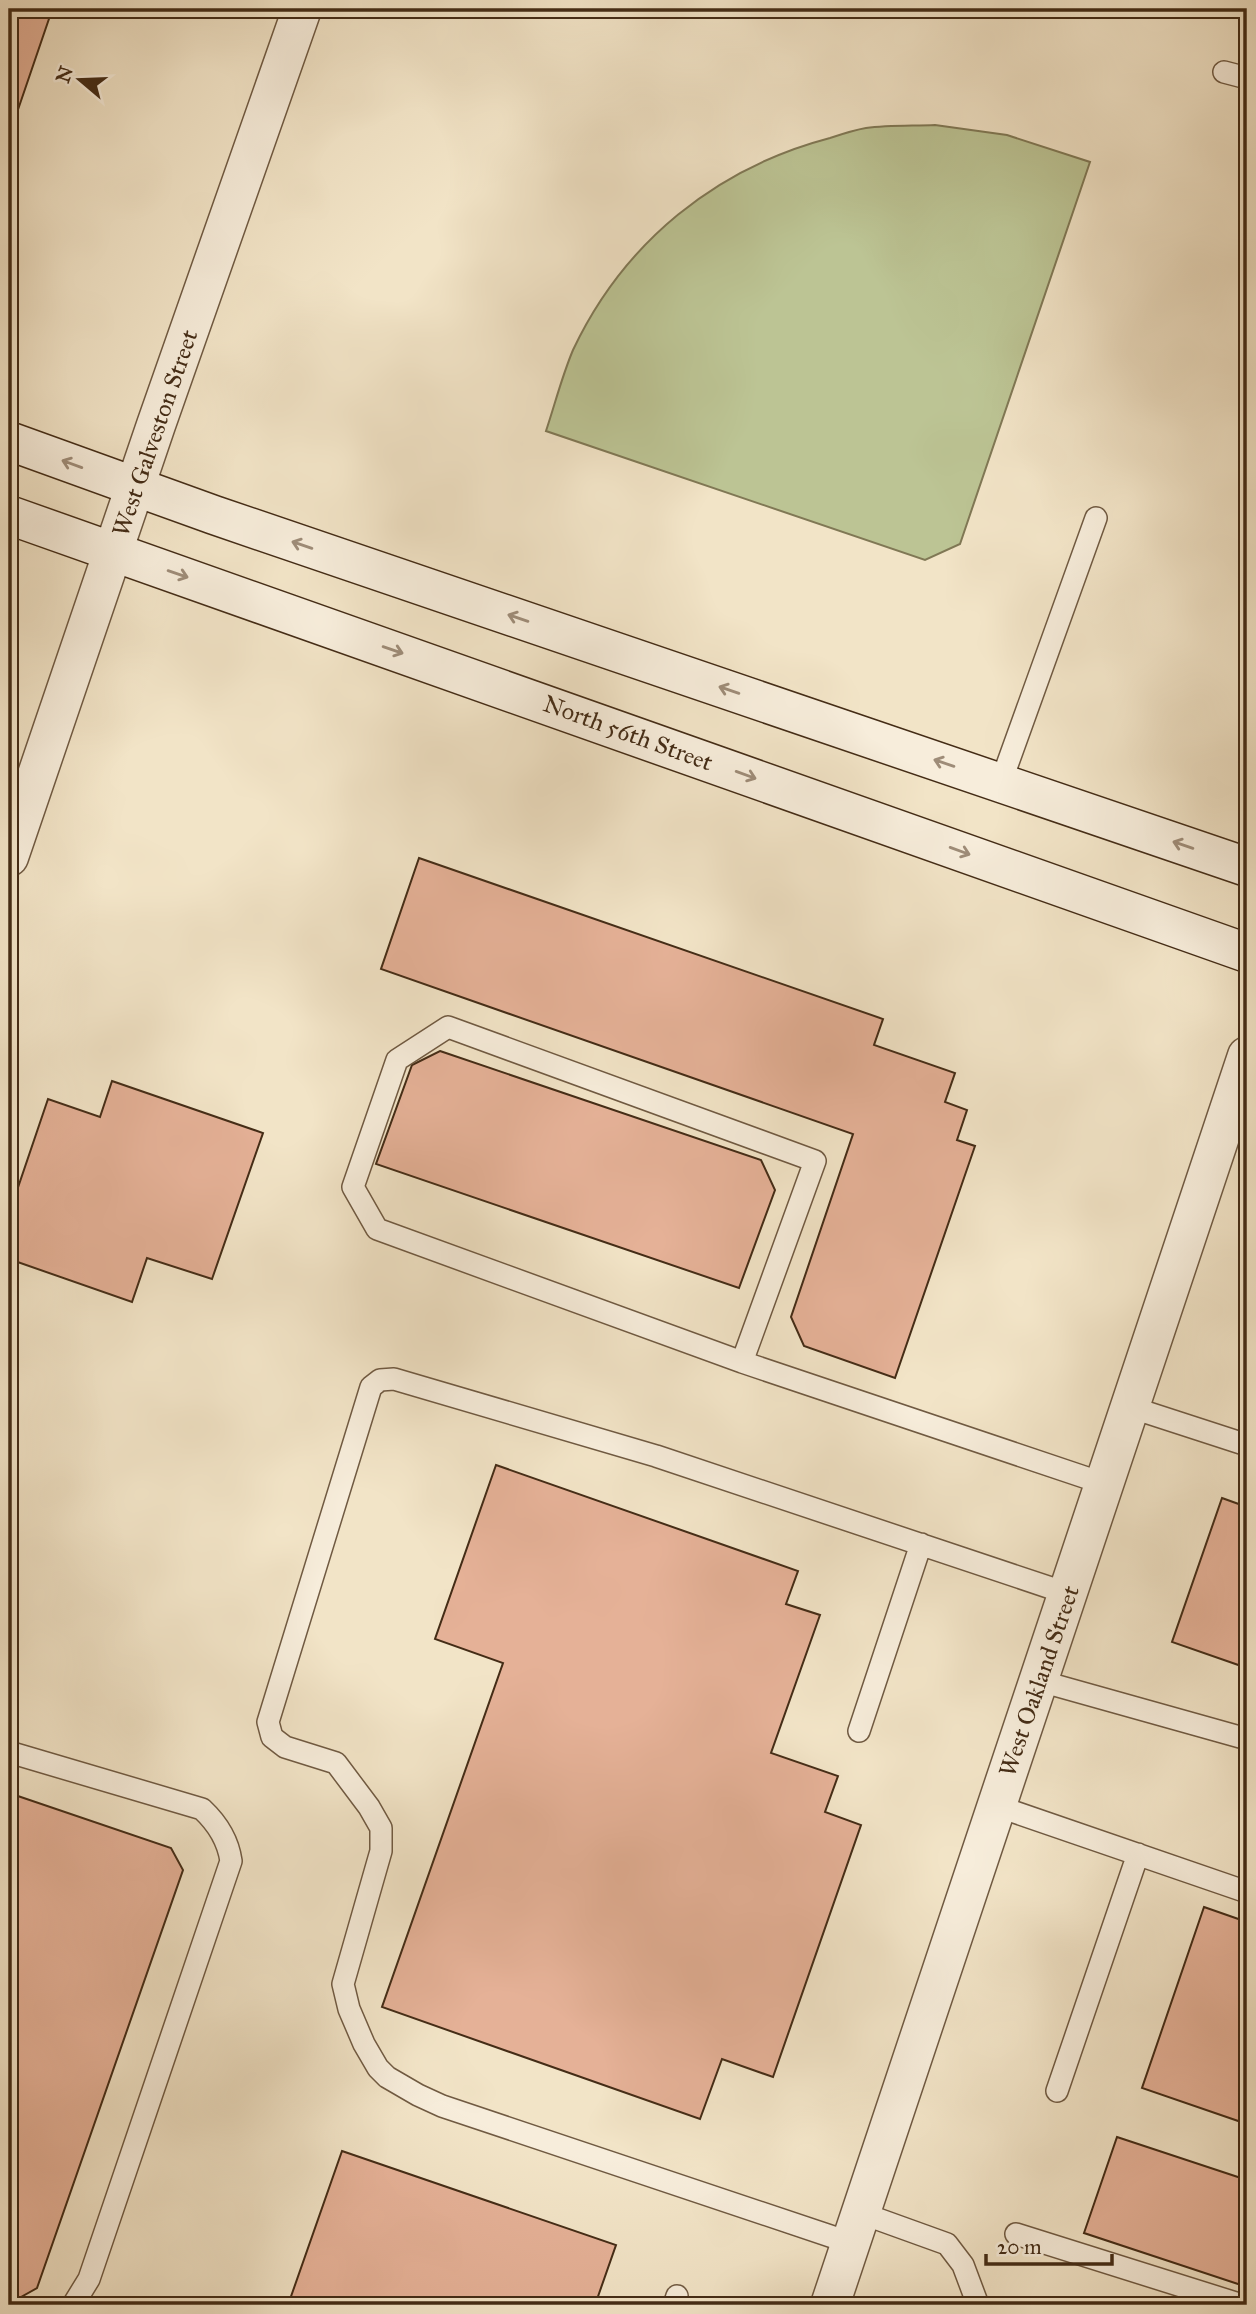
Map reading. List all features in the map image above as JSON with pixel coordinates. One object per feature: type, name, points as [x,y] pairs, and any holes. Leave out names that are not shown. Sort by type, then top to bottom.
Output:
[{"type":"main road","name":"West Galveston Street","points":[[9,857],[302,9]]},
{"type":"main road","points":[[9,441],[135,488],[1247,867]]},
{"type":"main road","name":"North 56th Street","points":[[9,515],[1247,953]]},
{"type":"main road","name":"West Oakland Street","points":[[830,2305],[1130,1407],[1239,1108],[1247,1056]]},
{"type":"lane","points":[[1224,72],[1247,78]]},
{"type":"lane","points":[[1000,782],[1096,518]]},
{"type":"lane","points":[[742,1362],[815,1161],[448,1027],[397,1060],[353,1187],[377,1229],[742,1362],[1105,1484]]},
{"type":"lane","points":[[978,2305],[963,2265],[947,2244],[856,2228],[442,2106],[387,2077],[378,2068],[364,2044],[349,2009],[343,1984],[381,1851],[381,1828],[336,1763],[285,1747],[272,1737],[268,1723],[371,1387],[380,1380],[394,1379],[646,1452],[1069,1594]]},
{"type":"lane","points":[[1130,1407],[1247,1445]]},
{"type":"lane","points":[[859,1731],[921,1544]]},
{"type":"lane","points":[[1040,1681],[1247,1739]]},
{"type":"lane","points":[[9,1752],[202,1810],[212,1818],[222,1833],[229,1847],[231,1861],[89,2279],[73,2305]]},
{"type":"lane","points":[[997,1806],[1247,1892]]},
{"type":"lane","points":[[1057,2091],[1138,1854]]},
{"type":"lane","points":[[1016,2234],[1242,2305]]},
{"type":"green space","points":[[935,125],[1007,135],[1090,162],[960,544],[925,560],[546,431],[573,350],[594,311],[647,243],[678,215],[712,190],[788,151],[866,128]]},
{"type":"building","points":[[9,9],[52,10],[9,136]]},
{"type":"building","points":[[1218,9],[1247,9],[1247,19],[1243,17]]},
{"type":"building","points":[[419,858],[883,1019],[874,1045],[955,1073],[945,1102],[967,1110],[957,1140],[975,1146],[895,1378],[804,1346],[791,1317],[853,1134],[381,969]]},
{"type":"building","points":[[440,1051],[761,1160],[775,1190],[739,1288],[376,1164],[412,1065]]},
{"type":"building","points":[[112,1081],[263,1133],[212,1279],[147,1258],[132,1302],[9,1259],[9,1214],[48,1099],[100,1117]]},
{"type":"building","points":[[496,1465],[798,1571],[786,1604],[820,1615],[771,1753],[838,1776],[825,1812],[861,1825],[773,2077],[722,2059],[700,2119],[382,2007],[503,1663],[435,1639]]},
{"type":"building","points":[[1222,1498],[1247,1507],[1247,1668],[1172,1642]]},
{"type":"building","points":[[9,1793],[171,1848],[183,1870],[37,2288],[12,2302],[9,2301]]},
{"type":"building","points":[[1204,1907],[1247,1922],[1247,2124],[1142,2088]]},
{"type":"building","points":[[1117,2137],[1247,2180],[1247,2287],[1084,2233]]},
{"type":"building","points":[[342,2151],[616,2245],[595,2305],[288,2305]]}]
